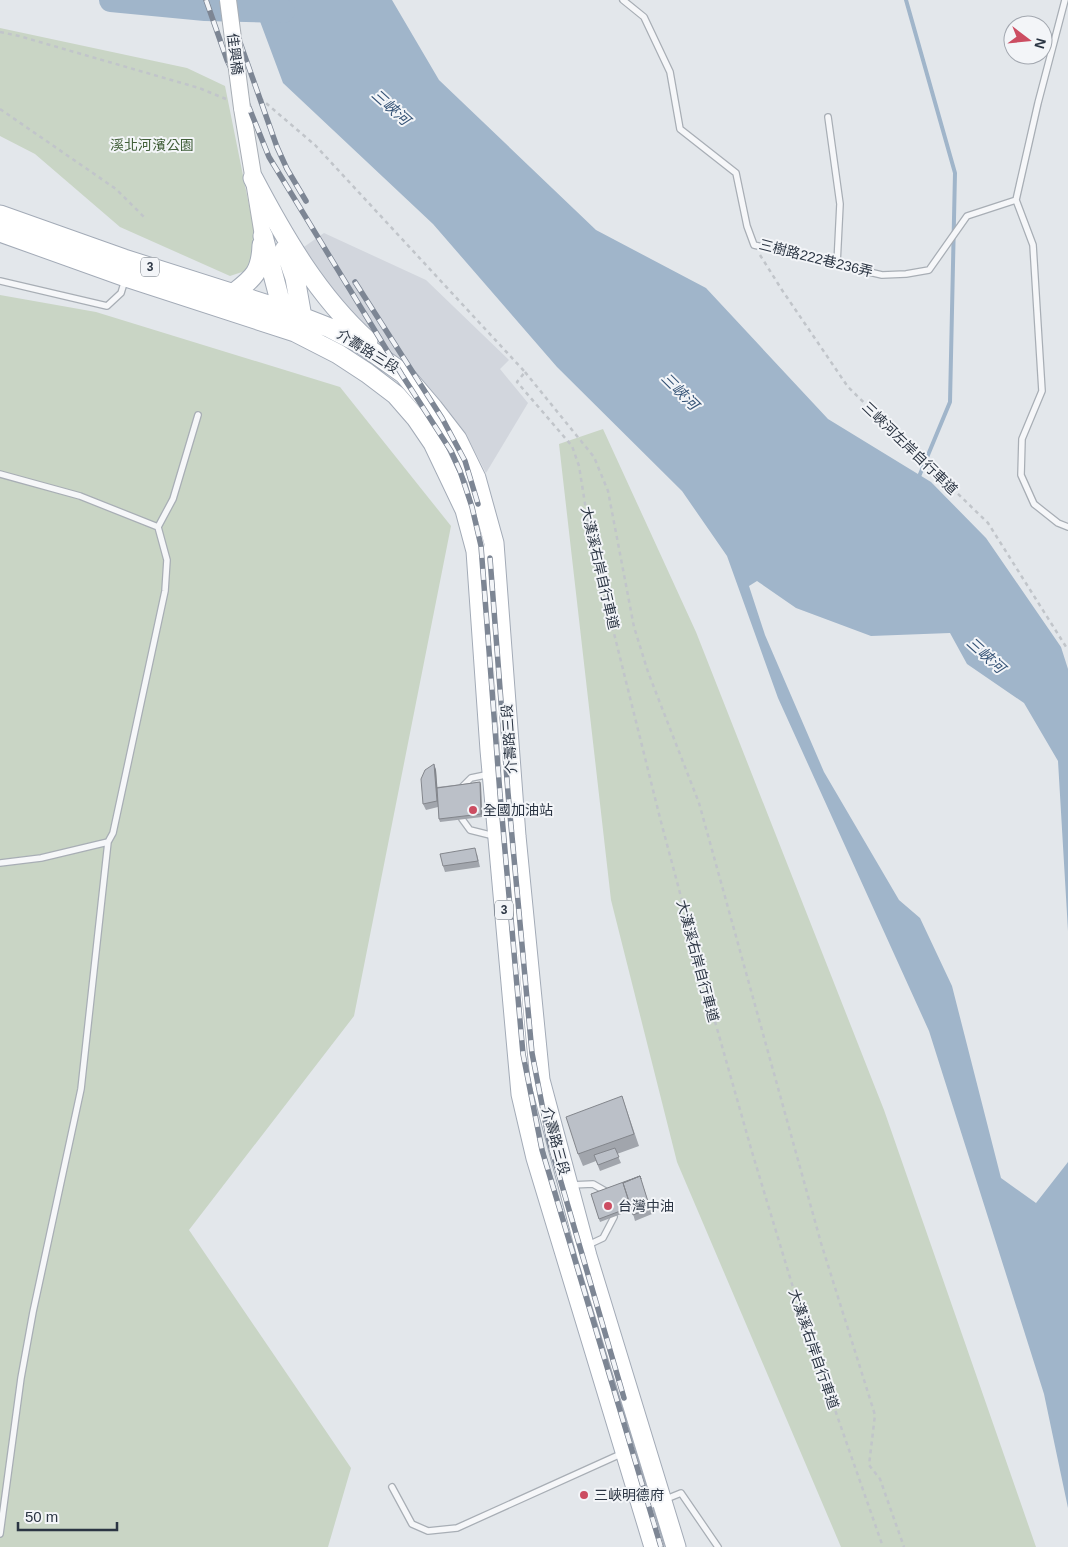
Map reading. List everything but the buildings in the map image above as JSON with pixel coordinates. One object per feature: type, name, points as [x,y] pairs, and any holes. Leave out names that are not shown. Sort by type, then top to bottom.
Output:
[{"type":"main road","points":[[253,178],[275,220],[298,257],[335,307],[353,328],[404,374]]},
{"type":"main road","name":"3","points":[[0,214],[124,259],[284,310]]},
{"type":"main road","points":[[275,220],[295,278],[298,324]]},
{"type":"main road","name":"介壽路三段","points":[[0,232],[126,278],[219,306],[298,324],[330,328],[363,345],[404,374],[457,439],[476,478],[494,543],[516,836],[536,1158],[654,1547]]},
{"type":"main road","points":[[263,236],[284,310],[298,324]]},
{"type":"main road","points":[[232,294],[254,277],[262,259],[263,236]]},
{"type":"main road","name":"介壽路三段","points":[[298,324],[396,395],[416,418],[433,443],[465,510],[476,551],[498,837],[532,1091],[568,1185],[584,1247],[676,1547]]},
{"type":"street","name":"佳興橋","points":[[228,0],[242,108],[263,236]]},
{"type":"lane","name":"三樹路222巷236弄","points":[[623,0],[644,17],[670,72],[680,129],[736,173],[747,226],[754,245],[882,274],[906,274],[929,270],[967,216],[1016,200]]},
{"type":"lane","points":[[1065,0],[1038,103],[1016,200],[1033,245],[1042,391],[1022,439],[1021,475],[1034,504],[1058,523],[1068,527]]},
{"type":"lane","points":[[828,117],[840,204],[837,264]]},
{"type":"lane","points":[[0,282],[107,306],[121,293],[126,278],[124,259]]},
{"type":"lane","points":[[0,1534],[20,1378],[82,1089],[108,842],[113,832],[165,590],[167,560],[158,527],[172,499],[198,415]]},
{"type":"lane","points":[[0,474],[80,496],[158,527]]},
{"type":"lane","points":[[461,788],[470,778],[492,774]]},
{"type":"lane","points":[[462,819],[470,830],[498,837]]},
{"type":"lane","points":[[0,864],[41,858],[108,842]]},
{"type":"lane","points":[[568,1185],[594,1184],[607,1192]]},
{"type":"lane","points":[[584,1247],[603,1238],[614,1217]]},
{"type":"lane","points":[[392,1487],[412,1524],[428,1531],[457,1528],[625,1452]]},
{"type":"lane","points":[[642,1508],[681,1493],[718,1547]]},
{"type":"path","points":[[0,32],[199,88],[226,99]]},
{"type":"path","points":[[260,98],[314,145],[525,372],[594,457],[608,491],[634,627],[648,672],[699,803],[821,1244],[875,1415],[869,1465],[880,1479],[904,1547]]},
{"type":"path","points":[[0,109],[116,189],[146,219]]},
{"type":"path","name":"三峽河左岸自行車道","points":[[754,245],[848,387],[988,523],[1068,650]]},
{"type":"path","name":"大漢溪右岸自行車道","points":[[525,372],[517,382],[572,446],[579,466],[591,541],[660,818],[701,972],[752,1152],[798,1304],[883,1547]]},
{"type":"shaded area","points":[[324,233],[426,280],[509,360],[500,369],[528,403],[486,473],[470,442],[426,385],[377,340],[330,292],[301,249]]},
{"type":"green space","name":"溪北河濱公園","points":[[0,28],[187,68],[225,86],[257,245],[251,269],[230,276],[120,227],[35,154],[0,136]]},
{"type":"green space","points":[[0,295],[96,312],[340,387],[451,526],[354,1016],[189,1230],[351,1468],[328,1547],[0,1547]]},
{"type":"green space","points":[[603,429],[696,632],[884,1110],[1036,1547],[841,1547],[677,1162],[611,900],[559,444]]},
{"type":"water","name":"三峽河","points":[[252,0],[392,0],[439,80],[596,230],[706,288],[828,419],[931,482],[986,538],[1061,647],[1068,669],[1068,931],[1058,761],[1024,703],[967,664],[950,633],[871,636],[796,608],[757,581],[749,586],[765,635],[824,772],[899,900],[920,918],[952,986],[1001,1178],[1036,1203],[1068,1162],[1068,1508],[1044,1394],[929,1031],[778,698],[727,556],[682,491],[557,367],[433,224],[283,83]]},
{"type":"waterway","points":[[111,0],[205,9],[283,11]]},
{"type":"waterway","points":[[906,0],[955,173],[950,402],[918,479]]},
{"type":"railway","points":[[206,0],[227,60],[244,95],[269,157],[402,375],[451,451],[472,507],[481,546],[523,1054],[542,1150],[661,1547]]},
{"type":"railway","points":[[225,0],[277,147],[287,169],[306,201]]},
{"type":"railway","points":[[355,282],[442,418],[465,461],[478,504]]},
{"type":"railway","points":[[490,558],[508,793],[532,1053],[549,1141],[624,1398]]},
{"type":"place","name":"全國加油站","points":[[473,810]]},
{"type":"place","name":"台灣中油","points":[[608,1206]]},
{"type":"place","name":"三峽明德府","points":[[584,1495]]}]
